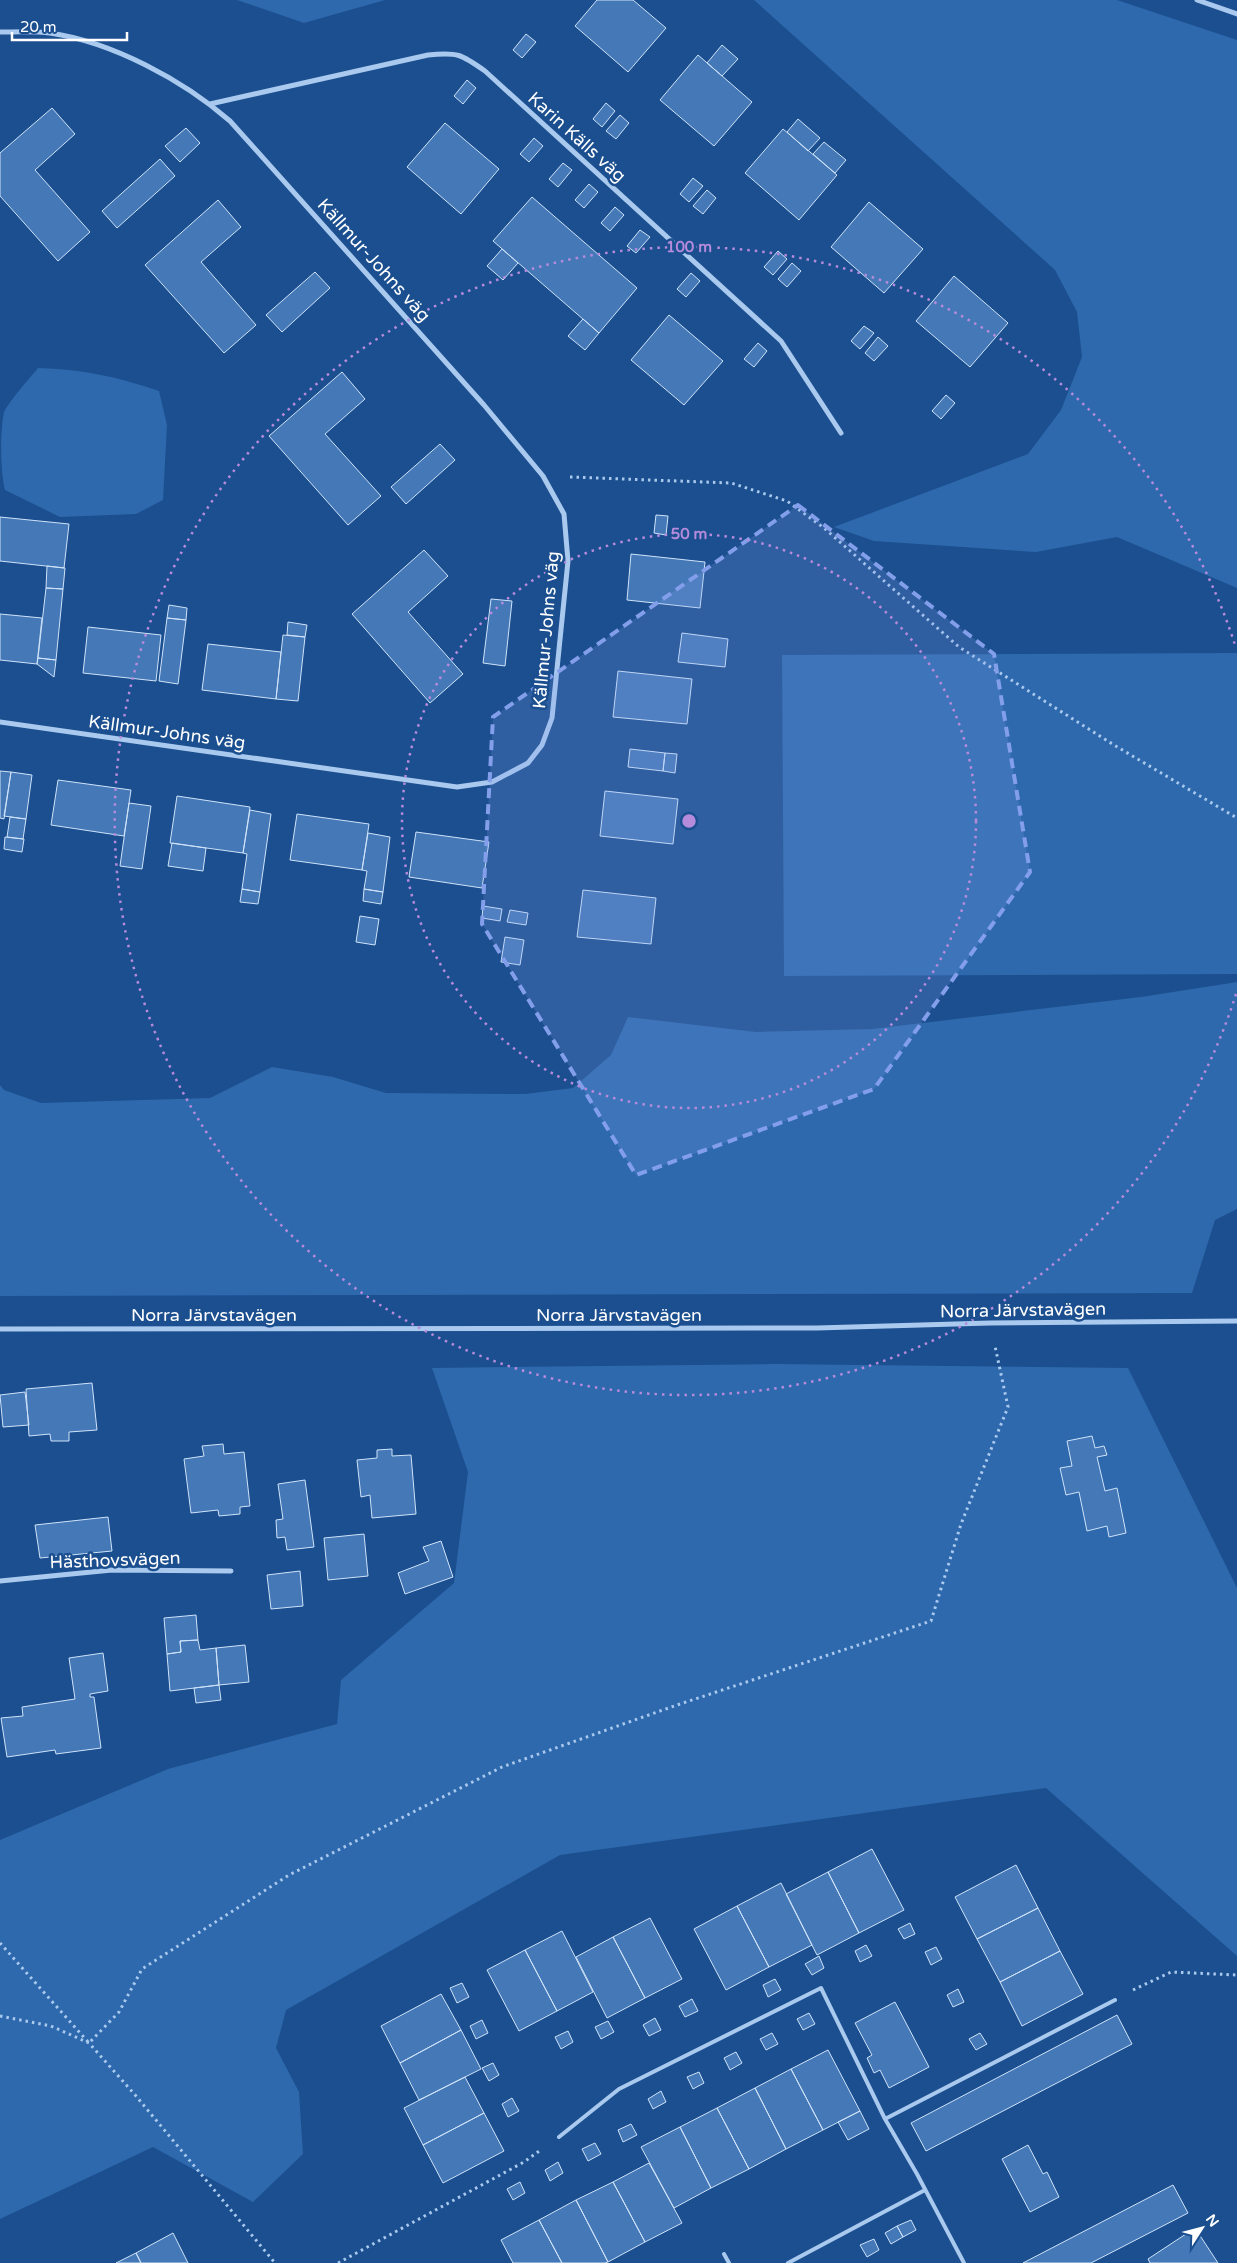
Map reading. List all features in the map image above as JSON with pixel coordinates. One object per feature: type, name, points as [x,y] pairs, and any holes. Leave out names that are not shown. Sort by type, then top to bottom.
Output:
[{"type":"street","points":[[1197,0],[1237,14]]},
{"type":"street","name":"Källmur-Johns väg","points":[[0,32],[48,33],[86,41],[135,61],[174,81],[210,104],[230,121],[484,405],[543,476],[564,514],[568,562],[552,718],[542,745],[528,763],[492,782],[457,787],[0,722]]},
{"type":"street","name":"Karin Källs väg","points":[[210,104],[428,55],[452,52],[465,57],[492,78],[781,341],[840,433]]},
{"type":"street","name":"Norra Järvstavägen","points":[[0,1329],[798,1328],[990,1323],[1237,1321]]},
{"type":"street","name":"Hästhovsvägen","points":[[0,1581],[112,1570],[231,1571]]},
{"type":"lane","points":[[559,2138],[619,2089],[821,1988],[885,2119],[964,2263]]},
{"type":"lane","points":[[885,2119],[1115,2000]]},
{"type":"lane","points":[[788,2263],[925,2190]]},
{"type":"lane","points":[[724,2254],[729,2263]]},
{"type":"path","points":[[543,476],[731,483],[787,501],[824,528],[960,647],[1114,745],[1237,818]]},
{"type":"path","points":[[89,2043],[119,2012],[142,1969],[289,1875],[502,1767],[677,1705],[931,1621],[961,1524],[1008,1407],[990,1323]]},
{"type":"path","points":[[0,1943],[136,2096],[275,2263]]},
{"type":"path","points":[[1115,2000],[1171,1972],[1237,1975]]},
{"type":"path","points":[[0,2016],[51,2026],[89,2043]]},
{"type":"path","points":[[338,2263],[524,2162],[559,2138]]},
{"type":"highlighted area","points":[[798,505],[994,654],[1030,872],[874,1089],[636,1175],[482,924],[493,717]]},
{"type":"shaded area","points":[[237,0],[385,0],[304,23]]},
{"type":"shaded area","points":[[754,0],[1117,0],[1237,40],[1237,588],[1117,537],[1036,552],[874,541],[834,527],[1028,454],[1061,410],[1082,357],[1077,312],[1055,270]]},
{"type":"shaded area","points":[[38,368],[70,370],[100,375],[159,391],[167,425],[163,500],[136,514],[60,517],[5,490],[1,451],[4,412]]},
{"type":"shaded area","points":[[1237,653],[1237,974],[784,976],[782,655]]},
{"type":"shaded area","points":[[1237,982],[1237,1209],[1215,1220],[1192,1293],[0,1296],[0,1085],[4,1090],[41,1103],[210,1098],[272,1067],[333,1077],[386,1093],[525,1094],[573,1088],[611,1055],[628,1017],[756,1032],[872,1029],[1141,997]]},
{"type":"shaded area","points":[[775,1364],[1128,1368],[1237,1588],[1237,1956],[1046,1788],[560,1855],[286,2010],[276,2048],[299,2092],[303,2154],[253,2202],[153,2147],[0,2219],[0,1840],[168,1769],[337,1724],[341,1680],[454,1583],[468,1472],[432,1368]]},
{"type":"building","points":[[597,0],[633,0],[666,28],[628,72],[575,26]]},
{"type":"building","points":[[526,34],[536,42],[522,58],[513,50]]},
{"type":"building","points":[[722,45],[738,59],[722,76],[707,63]]},
{"type":"building","points":[[698,55],[752,102],[714,146],[660,100]]},
{"type":"building","points":[[467,80],[476,88],[463,104],[454,96]]},
{"type":"building","points":[[606,103],[615,111],[602,127],[593,119]]},
{"type":"building","points":[[52,108],[75,134],[35,170],[90,232],[58,261],[0,196],[0,153]]},
{"type":"building","points":[[620,115],[629,123],[616,139],[606,131]]},
{"type":"building","points":[[798,119],[820,138],[808,151],[787,132]]},
{"type":"building","points":[[445,123],[499,169],[461,214],[407,167]]},
{"type":"building","points":[[186,128],[200,143],[180,162],[165,146]]},
{"type":"building","points":[[783,129],[837,175],[799,220],[745,173]]},
{"type":"building","points":[[534,138],[543,146],[529,162],[520,154]]},
{"type":"building","points":[[824,142],[846,160],[835,173],[813,154]]},
{"type":"building","points":[[160,159],[175,176],[117,228],[102,211]]},
{"type":"building","points":[[563,163],[572,170],[558,187],[549,179]]},
{"type":"building","points":[[693,178],[703,186],[689,202],[680,194]]},
{"type":"building","points":[[589,184],[598,192],[584,208],[575,200]]},
{"type":"building","points":[[707,190],[716,198],[703,214],[693,206]]},
{"type":"building","points":[[532,197],[637,288],[599,333],[493,241]]},
{"type":"building","points":[[218,200],[241,227],[201,262],[256,325],[224,353],[145,265]]},
{"type":"building","points":[[869,202],[923,249],[884,293],[831,247]]},
{"type":"building","points":[[615,207],[624,215],[610,231],[601,223]]},
{"type":"building","points":[[640,230],[650,237],[636,253],[627,246]]},
{"type":"building","points":[[502,249],[518,263],[503,280],[487,266]]},
{"type":"building","points":[[778,251],[787,259],[773,275],[764,267]]},
{"type":"building","points":[[792,263],[801,271],[787,287],[778,279]]},
{"type":"building","points":[[315,272],[330,288],[282,332],[266,315]]},
{"type":"building","points":[[691,273],[700,281],[686,297],[677,289]]},
{"type":"building","points":[[954,276],[1008,323],[970,367],[916,321]]},
{"type":"building","points":[[669,315],[723,361],[684,405],[631,360]]},
{"type":"building","points":[[583,319],[599,333],[585,350],[568,336]]},
{"type":"building","points":[[864,326],[874,333],[860,349],[851,341]]},
{"type":"building","points":[[878,337],[888,346],[874,361],[865,353]]},
{"type":"building","points":[[758,343],[767,351],[754,367],[744,359]]},
{"type":"building","points":[[342,372],[365,399],[325,434],[381,496],[348,525],[269,436]]},
{"type":"building","points":[[946,395],[955,403],[941,419],[932,411]]},
{"type":"building","points":[[440,444],[455,460],[406,504],[391,487]]},
{"type":"building","points":[[656,515],[668,516],[666,535],[654,533]]},
{"type":"building","points":[[0,517],[69,524],[64,568],[0,561]]},
{"type":"building","points":[[424,550],[448,576],[408,612],[463,674],[430,703],[352,614]]},
{"type":"building","points":[[631,554],[705,562],[700,608],[627,600]]},
{"type":"building","points":[[47,566],[65,568],[63,589],[46,588]]},
{"type":"building","points":[[46,588],[63,589],[56,660],[38,658]]},
{"type":"building","points":[[491,599],[512,601],[505,666],[483,663]]},
{"type":"building","points":[[169,605],[187,608],[186,620],[167,618]]},
{"type":"building","points":[[0,614],[42,618],[37,664],[0,660]]},
{"type":"building","points":[[167,618],[186,620],[178,684],[159,681]]},
{"type":"building","points":[[288,622],[307,625],[305,637],[287,635]]},
{"type":"building","points":[[88,627],[161,635],[156,681],[83,673]]},
{"type":"building","points":[[682,633],[728,639],[725,667],[678,662]]},
{"type":"building","points":[[283,635],[305,637],[298,701],[276,699]]},
{"type":"building","points":[[208,644],[281,652],[276,699],[202,690]]},
{"type":"building","points":[[38,658],[56,660],[54,677],[37,664]]},
{"type":"building","points":[[618,671],[692,679],[687,724],[613,717]]},
{"type":"building","points":[[630,749],[665,753],[663,771],[628,767]]},
{"type":"building","points":[[665,753],[677,754],[675,773],[663,771]]},
{"type":"building","points":[[0,771],[11,772],[4,819],[0,818]]},
{"type":"building","points":[[11,772],[32,775],[26,819],[4,816]]},
{"type":"building","points":[[58,780],[131,790],[124,836],[51,825]]},
{"type":"building","points":[[605,791],[678,799],[673,844],[600,836]]},
{"type":"building","points":[[177,796],[250,807],[243,853],[170,843]]},
{"type":"building","points":[[129,803],[151,806],[142,869],[120,866]]},
{"type":"building","points":[[250,810],[271,814],[260,892],[242,889],[247,854],[243,853]]},
{"type":"building","points":[[297,814],[369,824],[362,870],[290,860]]},
{"type":"building","points":[[10,817],[26,819],[23,839],[7,837]]},
{"type":"building","points":[[416,832],[489,842],[482,888],[409,877]]},
{"type":"building","points":[[368,833],[390,837],[383,892],[364,889],[367,871],[362,870]]},
{"type":"building","points":[[5,837],[24,839],[22,852],[4,849]]},
{"type":"building","points":[[172,843],[206,848],[203,871],[168,866]]},
{"type":"building","points":[[242,889],[260,892],[258,904],[240,902]]},
{"type":"building","points":[[364,889],[383,892],[381,904],[363,901]]},
{"type":"building","points":[[583,890],[656,898],[651,944],[577,937]]},
{"type":"building","points":[[483,906],[502,909],[500,921],[482,918]]},
{"type":"building","points":[[510,910],[528,913],[526,925],[507,922]]},
{"type":"building","points":[[360,916],[379,919],[375,945],[356,942]]},
{"type":"building","points":[[505,937],[524,940],[520,965],[501,962]]},
{"type":"building","points":[[92,1383],[97,1430],[69,1432],[69,1441],[51,1441],[50,1434],[29,1436],[26,1389]]},
{"type":"building","points":[[25,1392],[29,1425],[3,1427],[0,1395]]},
{"type":"building","points":[[1092,1436],[1095,1448],[1104,1446],[1107,1455],[1097,1457],[1105,1491],[1117,1488],[1126,1533],[1109,1537],[1107,1526],[1087,1531],[1079,1492],[1066,1495],[1060,1468],[1072,1466],[1067,1441]]},
{"type":"building","points":[[223,1444],[224,1454],[244,1452],[250,1506],[240,1507],[240,1514],[219,1516],[218,1510],[191,1513],[184,1459],[204,1456],[202,1446]]},
{"type":"building","points":[[392,1449],[392,1456],[411,1455],[416,1514],[372,1518],[370,1495],[361,1497],[357,1460],[377,1458],[377,1450]]},
{"type":"building","points":[[305,1480],[314,1547],[287,1550],[285,1537],[277,1538],[276,1520],[283,1519],[278,1484]]},
{"type":"building","points":[[108,1517],[112,1551],[40,1558],[35,1525]]},
{"type":"building","points":[[364,1534],[368,1576],[328,1580],[324,1538]]},
{"type":"building","points":[[441,1541],[453,1577],[405,1594],[398,1573],[429,1561],[423,1547]]},
{"type":"building","points":[[300,1571],[303,1606],[271,1609],[267,1575]]},
{"type":"building","points":[[196,1615],[198,1640],[180,1641],[181,1652],[167,1654],[164,1618]]},
{"type":"building","points":[[198,1640],[200,1650],[216,1648],[219,1685],[170,1691],[167,1654],[181,1652],[180,1641]]},
{"type":"building","points":[[245,1645],[249,1682],[219,1685],[216,1648]]},
{"type":"building","points":[[103,1653],[108,1691],[90,1694],[90,1697],[94,1697],[101,1748],[56,1754],[55,1750],[7,1757],[1,1718],[23,1716],[22,1707],[75,1699],[69,1658]]},
{"type":"building","points":[[219,1685],[221,1700],[196,1703],[194,1688]]},
{"type":"building","points":[[872,1849],[904,1910],[859,1933],[828,1872]]},
{"type":"building","points":[[1016,1865],[1038,1908],[977,1939],[955,1897]]},
{"type":"building","points":[[828,1872],[859,1933],[817,1955],[786,1894]]},
{"type":"building","points":[[781,1883],[812,1945],[769,1967],[737,1906]]},
{"type":"building","points":[[737,1906],[769,1967],[726,1990],[694,1929]]},
{"type":"building","points":[[1038,1908],[1060,1951],[1000,1982],[977,1939]]},
{"type":"building","points":[[650,1918],[682,1979],[645,1998],[613,1937]]},
{"type":"building","points":[[910,1923],[915,1934],[904,1939],[898,1929]]},
{"type":"building","points":[[562,1931],[593,1992],[557,2011],[525,1950]]},
{"type":"building","points":[[613,1937],[645,1998],[607,2018],[576,1957]]},
{"type":"building","points":[[866,1945],[872,1956],[860,1962],[855,1951]]},
{"type":"building","points":[[936,1947],[942,1959],[931,1965],[925,1952]]},
{"type":"building","points":[[525,1950],[557,2011],[519,2031],[487,1970]]},
{"type":"building","points":[[1060,1951],[1083,1994],[1022,2026],[1000,1982]]},
{"type":"building","points":[[819,1956],[824,1968],[812,1975],[805,1964]]},
{"type":"building","points":[[775,1979],[781,1990],[768,1997],[763,1985]]},
{"type":"building","points":[[462,1983],[469,1997],[457,2003],[450,1988]]},
{"type":"building","points":[[958,1989],[964,2002],[953,2007],[947,1995]]},
{"type":"building","points":[[441,1994],[461,2030],[400,2063],[381,2026]]},
{"type":"building","points":[[692,1999],[698,2011],[685,2017],[679,2006]]},
{"type":"building","points":[[895,2002],[929,2067],[889,2088],[880,2070],[874,2073],[867,2058],[872,2055],[855,2023]]},
{"type":"building","points":[[809,2013],[815,2024],[803,2030],[797,2019]]},
{"type":"building","points":[[1117,2015],[1132,2044],[926,2151],[911,2123]]},
{"type":"building","points":[[655,2018],[661,2030],[649,2036],[643,2025]]},
{"type":"building","points":[[482,2020],[488,2033],[476,2039],[470,2026]]},
{"type":"building","points":[[608,2021],[614,2032],[601,2039],[595,2027]]},
{"type":"building","points":[[461,2030],[481,2069],[419,2100],[400,2063]]},
{"type":"building","points":[[568,2031],[573,2042],[561,2049],[555,2037]]},
{"type":"building","points":[[772,2033],[778,2044],[766,2050],[760,2039]]},
{"type":"building","points":[[980,2033],[987,2044],[976,2050],[969,2039]]},
{"type":"building","points":[[828,2050],[860,2111],[823,2130],[791,2069]]},
{"type":"building","points":[[736,2052],[742,2063],[730,2070],[724,2058]]},
{"type":"building","points":[[493,2063],[499,2075],[489,2081],[482,2068]]},
{"type":"building","points":[[791,2069],[823,2130],[786,2149],[755,2088]]},
{"type":"building","points":[[699,2072],[704,2083],[693,2089],[687,2077]]},
{"type":"building","points":[[465,2077],[484,2113],[423,2145],[404,2108]]},
{"type":"building","points":[[755,2088],[786,2149],[749,2169],[717,2108]]},
{"type":"building","points":[[661,2091],[666,2102],[653,2109],[648,2099]]},
{"type":"building","points":[[512,2098],[519,2111],[508,2117],[502,2104]]},
{"type":"building","points":[[717,2108],[749,2169],[711,2188],[680,2127]]},
{"type":"building","points":[[860,2111],[869,2129],[848,2140],[838,2122]]},
{"type":"building","points":[[484,2113],[504,2151],[443,2183],[423,2145]]},
{"type":"building","points":[[631,2124],[637,2135],[623,2142],[618,2130]]},
{"type":"building","points":[[680,2127],[711,2188],[674,2208],[641,2147]]},
{"type":"building","points":[[595,2143],[601,2154],[588,2161],[582,2149]]},
{"type":"building","points":[[1028,2145],[1043,2174],[1047,2172],[1059,2197],[1030,2212],[1002,2159]]},
{"type":"building","points":[[558,2162],[563,2173],[550,2181],[545,2170]]},
{"type":"building","points":[[649,2163],[682,2223],[645,2242],[613,2182]]},
{"type":"building","points":[[520,2182],[525,2193],[513,2200],[507,2189]]},
{"type":"building","points":[[613,2182],[645,2242],[608,2262],[576,2200]]},
{"type":"building","points":[[1173,2185],[1188,2213],[1091,2263],[1023,2263]]},
{"type":"building","points":[[576,2200],[608,2262],[562,2263],[539,2220]]},
{"type":"building","points":[[539,2220],[562,2263],[513,2263],[501,2240]]},
{"type":"building","points":[[911,2220],[916,2230],[903,2237],[897,2226]]},
{"type":"building","points":[[897,2226],[903,2237],[891,2244],[885,2233]]},
{"type":"building","points":[[1195,2228],[1218,2263],[1150,2263],[1148,2259]]},
{"type":"building","points":[[173,2233],[188,2263],[141,2263],[136,2253]]},
{"type":"building","points":[[874,2239],[879,2250],[867,2257],[860,2245]]},
{"type":"building","points":[[136,2253],[141,2263],[116,2263]]}]
